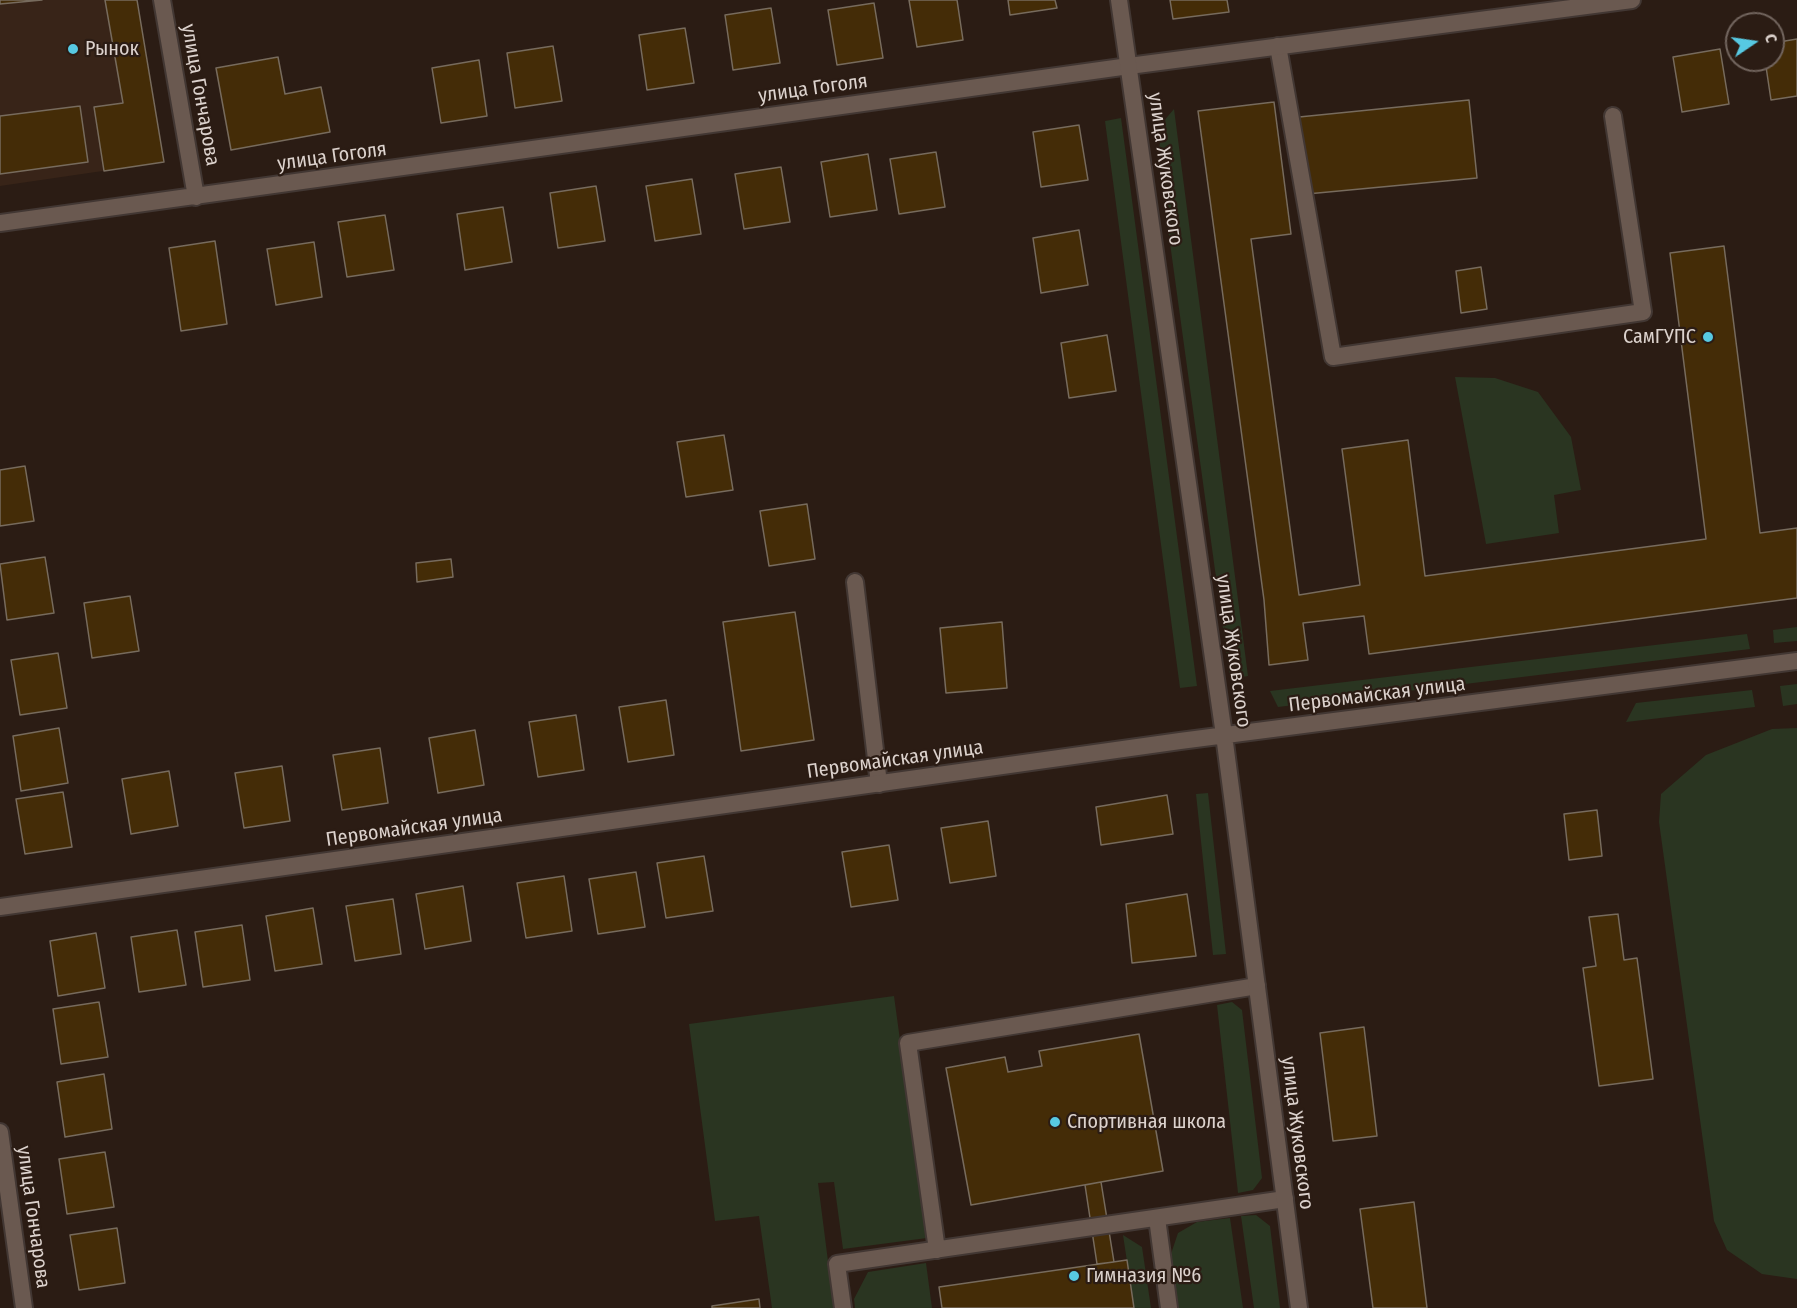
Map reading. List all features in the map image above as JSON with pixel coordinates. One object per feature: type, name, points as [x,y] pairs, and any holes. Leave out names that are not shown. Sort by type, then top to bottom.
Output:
[{"type":"street","name":"улица Гончарова","points":[[162,0],[196,197]]},
{"type":"street","name":"улица Жуковского","points":[[1119,0],[1224,735],[1299,1308]]},
{"type":"street","name":"улица Гоголя","points":[[0,223],[1129,66],[1632,0]]},
{"type":"street","points":[[1278,46],[1333,357],[1643,312],[1613,116]]},
{"type":"street","points":[[855,582],[879,784]]},
{"type":"street","name":"Первомайская улица","points":[[0,907],[1224,735],[1797,661]]},
{"type":"street","points":[[937,1250],[908,1043],[1257,986]]},
{"type":"street","name":"улица Гончарова","points":[[0,1132],[24,1308]]},
{"type":"street","points":[[843,1308],[837,1264],[1285,1199]]},
{"type":"street","points":[[1157,1218],[1169,1308]]},
{"type":"shaded area","name":"Рынок","points":[[0,0],[137,0],[164,162],[0,186]]},
{"type":"green space","points":[[1174,109],[1248,676],[1230,679],[1158,156],[1163,122]]},
{"type":"green space","points":[[1121,118],[1197,686],[1180,688],[1105,121]]},
{"type":"green space","points":[[1455,377],[1495,378],[1538,392],[1571,437],[1581,490],[1554,495],[1559,533],[1486,544]]},
{"type":"green space","points":[[1797,627],[1797,641],[1774,643],[1773,630]]},
{"type":"green space","points":[[1747,634],[1750,649],[1278,707],[1270,691]]},
{"type":"green space","points":[[1797,684],[1797,704],[1783,706],[1780,686]]},
{"type":"green space","points":[[1752,690],[1755,707],[1626,722],[1636,703]]},
{"type":"green space","points":[[1797,728],[1797,1279],[1762,1274],[1727,1250],[1714,1221],[1659,822],[1661,794],[1706,755],[1772,729]]},
{"type":"green space","points":[[1208,793],[1226,954],[1213,955],[1196,794]]},
{"type":"green space","points":[[894,996],[927,1238],[843,1249],[834,1182],[818,1183],[834,1308],[772,1308],[759,1216],[715,1221],[689,1024]]},
{"type":"green space","points":[[1232,1002],[1242,1010],[1262,1178],[1253,1190],[1238,1193],[1217,1005]]},
{"type":"green space","points":[[1256,1215],[1270,1226],[1280,1308],[1254,1308],[1241,1216]]},
{"type":"green space","points":[[1230,1218],[1243,1308],[1177,1308],[1170,1257],[1178,1233],[1197,1222]]},
{"type":"green space","points":[[1123,1235],[1142,1247],[1151,1308],[1134,1308]]},
{"type":"green space","points":[[926,1263],[932,1308],[855,1308],[854,1299],[868,1272]]},
{"type":"building","points":[[0,0],[42,0],[0,4]]},
{"type":"building","points":[[105,0],[137,0],[164,162],[104,171],[94,107],[123,103]]},
{"type":"building","points":[[909,0],[957,0],[963,40],[917,47]]},
{"type":"building","points":[[1008,0],[1055,0],[1057,8],[1010,15]]},
{"type":"building","points":[[1170,0],[1227,0],[1229,12],[1173,19]]},
{"type":"building","points":[[874,3],[883,58],[837,65],[828,10]]},
{"type":"building","points":[[771,8],[780,63],[733,70],[725,15]]},
{"type":"building","points":[[685,28],[694,83],[647,90],[639,35]]},
{"type":"building","points":[[1797,39],[1797,96],[1771,100],[1767,72],[1785,72],[1785,41]]},
{"type":"building","points":[[553,46],[562,101],[515,108],[507,53]]},
{"type":"building","points":[[1720,49],[1729,104],[1682,112],[1673,57]]},
{"type":"building","points":[[278,57],[285,94],[321,87],[330,132],[231,150],[216,68]]},
{"type":"building","points":[[479,60],[487,116],[441,123],[432,68]]},
{"type":"building","points":[[1469,100],[1477,178],[1307,194],[1299,117]]},
{"type":"building","name":"СамГУПС","points":[[1274,102],[1291,234],[1251,239],[1299,595],[1360,585],[1342,449],[1408,440],[1425,576],[1706,539],[1670,253],[1724,246],[1760,533],[1797,528],[1797,598],[1369,654],[1364,616],[1303,623],[1308,660],[1269,665],[1264,600],[1198,111]]},
{"type":"building","points":[[80,106],[88,162],[0,174],[0,116]]},
{"type":"building","points":[[1079,125],[1088,180],[1041,187],[1033,132]]},
{"type":"building","points":[[936,152],[945,207],[899,214],[890,159]]},
{"type":"building","points":[[868,154],[877,210],[830,217],[821,162]]},
{"type":"building","points":[[781,167],[790,222],[744,229],[735,174]]},
{"type":"building","points":[[692,179],[701,234],[655,241],[646,186]]},
{"type":"building","points":[[596,186],[605,241],[558,248],[550,193]]},
{"type":"building","points":[[503,207],[512,262],[465,270],[457,214]]},
{"type":"building","points":[[385,215],[394,270],[347,277],[338,222]]},
{"type":"building","points":[[1079,230],[1088,285],[1041,293],[1033,238]]},
{"type":"building","points":[[215,241],[227,324],[181,331],[169,248]]},
{"type":"building","points":[[314,242],[322,297],[276,305],[267,249]]},
{"type":"building","points":[[1481,267],[1487,309],[1461,313],[1456,271]]},
{"type":"building","points":[[1107,335],[1116,391],[1069,398],[1061,343]]},
{"type":"building","points":[[724,435],[733,490],[686,497],[677,442]]},
{"type":"building","points":[[25,466],[34,521],[0,526],[0,470]]},
{"type":"building","points":[[807,504],[815,559],[769,566],[760,511]]},
{"type":"building","points":[[45,557],[54,613],[7,620],[0,564]]},
{"type":"building","points":[[451,559],[453,577],[417,582],[416,563]]},
{"type":"building","points":[[130,596],[139,651],[92,658],[84,603]]},
{"type":"building","points":[[795,612],[814,740],[741,751],[723,622]]},
{"type":"building","points":[[1002,622],[1007,688],[946,693],[940,628]]},
{"type":"building","points":[[58,653],[67,708],[20,715],[11,660]]},
{"type":"building","points":[[666,700],[674,755],[628,762],[619,707]]},
{"type":"building","points":[[576,715],[584,770],[538,777],[529,722]]},
{"type":"building","points":[[59,728],[68,783],[21,791],[13,736]]},
{"type":"building","points":[[475,730],[484,785],[438,793],[429,738]]},
{"type":"building","points":[[380,748],[388,803],[342,810],[333,755]]},
{"type":"building","points":[[282,766],[290,821],[244,828],[235,773]]},
{"type":"building","points":[[169,771],[178,826],[131,834],[122,779]]},
{"type":"building","points":[[63,792],[72,847],[25,854],[16,799]]},
{"type":"building","points":[[1167,795],[1173,834],[1101,845],[1096,807]]},
{"type":"building","points":[[1597,810],[1602,856],[1569,860],[1564,814]]},
{"type":"building","points":[[988,821],[996,876],[950,883],[941,828]]},
{"type":"building","points":[[889,845],[898,900],[851,907],[842,852]]},
{"type":"building","points":[[704,856],[713,911],[666,918],[657,863]]},
{"type":"building","points":[[636,872],[645,927],[598,934],[589,879]]},
{"type":"building","points":[[564,876],[572,931],[526,938],[517,883]]},
{"type":"building","points":[[463,886],[471,941],[425,949],[416,894]]},
{"type":"building","points":[[1187,894],[1196,956],[1132,963],[1126,904]]},
{"type":"building","points":[[393,899],[401,954],[355,961],[346,906]]},
{"type":"building","points":[[313,908],[322,964],[275,971],[266,916]]},
{"type":"building","points":[[1618,914],[1624,960],[1637,958],[1653,1079],[1599,1086],[1583,968],[1596,966],[1589,917]]},
{"type":"building","points":[[242,925],[250,980],[203,987],[195,932]]},
{"type":"building","points":[[177,930],[186,985],[139,992],[131,937]]},
{"type":"building","points":[[96,933],[105,988],[58,996],[50,941]]},
{"type":"building","points":[[99,1002],[108,1057],[61,1064],[53,1009]]},
{"type":"building","points":[[1364,1027],[1377,1136],[1333,1141],[1320,1033]]},
{"type":"building","name":"Спортивная школа","points":[[1139,1034],[1163,1171],[971,1205],[946,1068],[1005,1057],[1008,1072],[1042,1066],[1039,1051]]},
{"type":"building","points":[[104,1074],[112,1129],[65,1137],[57,1082]]},
{"type":"building","points":[[105,1152],[114,1207],[67,1214],[59,1159]]},
{"type":"building","points":[[1101,1182],[1114,1262],[1097,1264],[1085,1185]]},
{"type":"building","points":[[1414,1202],[1427,1308],[1373,1308],[1360,1209]]},
{"type":"building","points":[[117,1228],[125,1283],[79,1290],[70,1235]]},
{"type":"building","name":"Гимназия №6","points":[[1127,1260],[1134,1308],[942,1308],[939,1287]]},
{"type":"building","points":[[759,1299],[760,1308],[712,1308],[712,1306]]},
{"type":"place","name":"Рынок","points":[[73,49]]},
{"type":"place","name":"СамГУПС","points":[[1708,337]]},
{"type":"place","name":"Спортивная школа","points":[[1055,1122]]},
{"type":"place","name":"Гимназия №6","points":[[1074,1276]]}]
